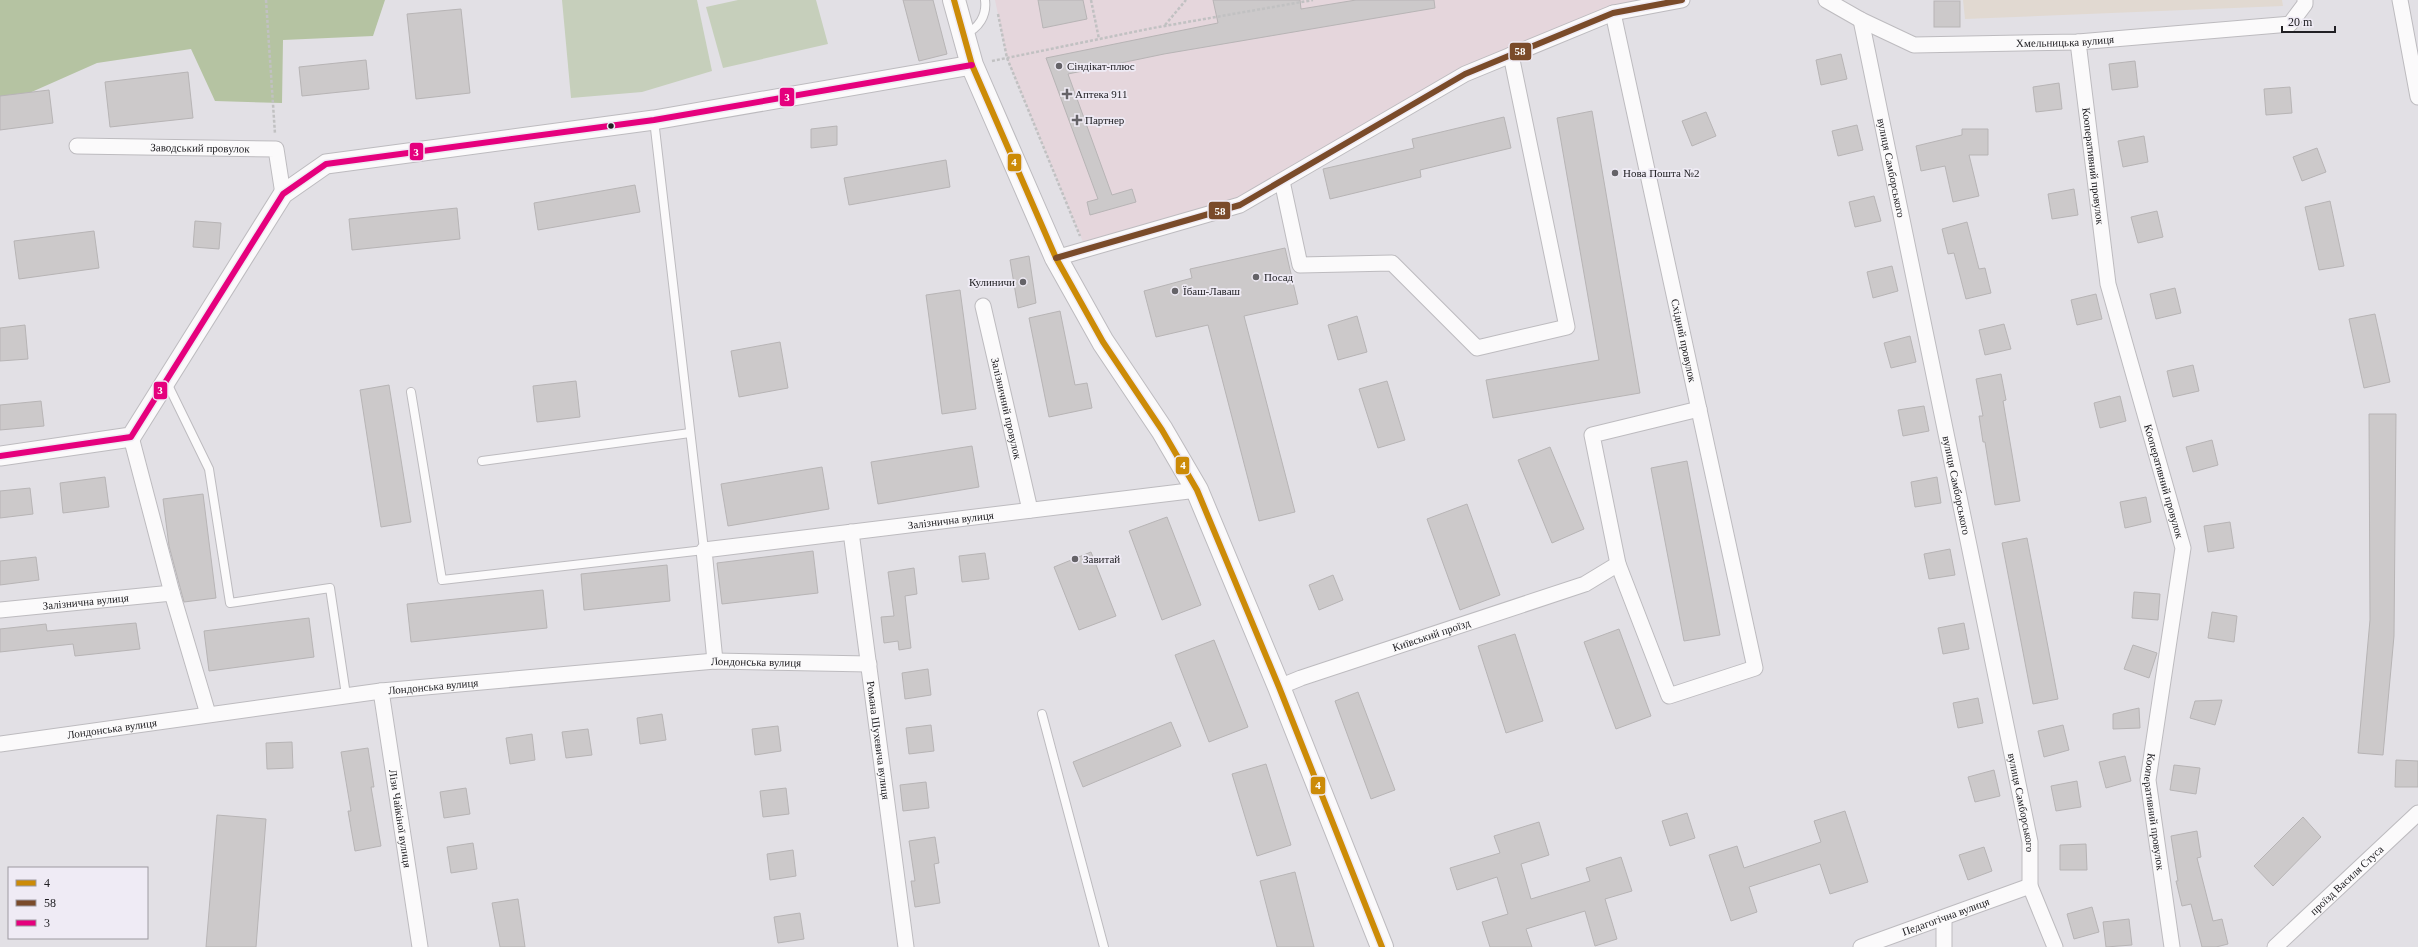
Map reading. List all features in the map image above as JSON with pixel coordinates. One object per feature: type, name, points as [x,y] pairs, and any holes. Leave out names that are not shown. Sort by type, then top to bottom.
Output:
[{"type":"main road","points":[[954,0],[972,65],[1056,258],[1103,342],[1162,430],[1197,490],[1279,687],[1382,947]]},
{"type":"street","points":[[1056,258],[1240,205],[1465,74],[1613,13],[1682,0]]},
{"type":"street","name":"Хмельницька вулиця","points":[[1826,0],[1861,20],[1914,45],[2078,42],[2290,24],[2305,2]]},
{"type":"street","points":[[2400,0],[2418,97]]},
{"type":"street","name":"Східний провулок","points":[[1613,13],[1755,668],[1669,696],[1618,564]]},
{"type":"street","name":"вулиця Самборського","points":[[1861,20],[2030,842],[2030,886],[2054,947]]},
{"type":"street","name":"Кооперативний провулок","points":[[2078,42],[2108,284],[2183,548],[2148,780],[2172,947]]},
{"type":"street","points":[[1282,180],[1300,265],[1392,263],[1476,348],[1566,327],[1511,55]]},
{"type":"street","points":[[208,714],[172,593],[131,437],[283,194],[326,164],[654,120],[972,65]]},
{"type":"street","name":"Заводський провулок","points":[[77,146],[276,148]]},
{"type":"street","points":[[276,148],[283,194]]},
{"type":"street","name":"Залізничний провулок","points":[[983,306],[1030,510]]},
{"type":"street","points":[[1618,564],[1592,435],[1699,409]]},
{"type":"street","points":[[0,456],[131,437]]},
{"type":"street","name":"Залізнична вулиця","points":[[704,550],[1197,490]]},
{"type":"street","name":"Романа Шухевича вулиця","points":[[851,532],[906,947]]},
{"type":"street","points":[[704,550],[715,661]]},
{"type":"street","name":"Київський проїзд","points":[[1279,687],[1301,678],[1585,584],[1618,564]]},
{"type":"street","name":"Залізнична вулиця","points":[[0,610],[172,593]]},
{"type":"street","name":"Лондонська вулиця","points":[[0,744],[381,690],[715,661],[869,664]]},
{"type":"street","name":"Лізи Чайкіної вулиця","points":[[381,690],[420,947]]},
{"type":"street","name":"проїзд Василя Стуса","points":[[2275,947],[2418,813]]},
{"type":"street","name":"Педагогічна вулиця","points":[[1861,947],[2030,886]]},
{"type":"street","points":[[1944,918],[1944,947]]},
{"type":"lane","points":[[963,34],[970,32],[981,20],[985,13],[985,0]]},
{"type":"lane","points":[[411,392],[442,580],[704,550],[654,120]]},
{"type":"lane","points":[[166,381],[210,469],[230,603],[330,588],[346,695]]},
{"type":"lane","points":[[482,461],[690,433]]},
{"type":"lane","points":[[1042,714],[1104,947]]},
{"type":"path","points":[[266,0],[276,148]]},
{"type":"path","points":[[1091,0],[1100,39]]},
{"type":"path","points":[[1165,26],[1186,0]]},
{"type":"path","points":[[1007,58],[1165,26],[1313,0]]},
{"type":"path","points":[[997,7],[1007,58],[1086,250]]},
{"type":"shaded area","points":[[995,0],[1654,0],[1462,70],[1239,197],[1083,242],[1007,58]]},
{"type":"shaded area","points":[[1963,0],[2282,0],[2283,6],[1965,19]]},
{"type":"green space","points":[[0,0],[385,0],[373,36],[283,40],[282,103],[215,101],[191,49],[97,63],[0,106]]},
{"type":"green space","points":[[562,0],[697,0],[712,71],[642,92],[571,98]]},
{"type":"green space","points":[[738,0],[816,0],[828,44],[723,68],[706,7]]},
{"type":"building","points":[[903,0],[933,0],[947,54],[919,61]]},
{"type":"building","points":[[1038,0],[1083,0],[1087,19],[1043,28]]},
{"type":"building","points":[[1213,0],[1300,0],[1301,9],[1356,0],[1434,0],[1435,8],[1164,54],[1068,74],[1112,195],[1132,189],[1136,202],[1090,215],[1087,202],[1098,199],[1046,58],[1218,23]]},
{"type":"building","points":[[1934,1],[1960,1],[1960,27],[1934,27]]},
{"type":"building","points":[[461,9],[470,93],[416,99],[407,14]]},
{"type":"building","points":[[1841,54],[1847,79],[1821,85],[1816,60]]},
{"type":"building","points":[[366,60],[369,89],[302,96],[299,67]]},
{"type":"building","points":[[2135,61],[2138,87],[2112,90],[2109,64]]},
{"type":"building","points":[[188,72],[193,118],[110,127],[105,82]]},
{"type":"building","points":[[2059,83],[2062,109],[2036,112],[2033,87]]},
{"type":"building","points":[[2290,87],[2292,113],[2266,115],[2264,89]]},
{"type":"building","points":[[49,90],[53,123],[0,130],[0,96]]},
{"type":"building","points":[[1592,111],[1640,393],[1493,418],[1486,380],[1599,360],[1557,118]]},
{"type":"building","points":[[1706,112],[1716,136],[1692,146],[1682,121]]},
{"type":"building","points":[[1504,117],[1511,148],[1420,170],[1421,177],[1330,199],[1323,169],[1414,148],[1412,139]]},
{"type":"building","points":[[1857,125],[1863,150],[1838,156],[1832,131]]},
{"type":"building","points":[[837,126],[837,145],[811,148],[811,129]]},
{"type":"building","points":[[1962,129],[1988,129],[1988,155],[1969,155],[1979,196],[1953,202],[1945,166],[1921,171],[1916,146],[1962,135]]},
{"type":"building","points":[[2144,136],[2148,162],[2123,167],[2118,141]]},
{"type":"building","points":[[2317,148],[2326,172],[2302,181],[2293,157]]},
{"type":"building","points":[[946,160],[950,187],[849,205],[844,178]]},
{"type":"building","points":[[635,185],[640,212],[538,230],[534,203]]},
{"type":"building","points":[[2074,189],[2078,215],[2052,219],[2048,194]]},
{"type":"building","points":[[1874,196],[1881,221],[1855,227],[1849,202]]},
{"type":"building","points":[[2330,201],[2344,266],[2319,270],[2305,207]]},
{"type":"building","points":[[457,208],[460,239],[352,250],[349,219]]},
{"type":"building","points":[[2157,211],[2163,237],[2138,243],[2131,217]]},
{"type":"building","points":[[195,221],[221,223],[219,249],[193,247]]},
{"type":"building","points":[[1967,222],[1979,269],[1985,268],[1991,293],[1966,299],[1954,253],[1948,254],[1942,229]]},
{"type":"building","points":[[94,231],[99,268],[19,279],[14,241]]},
{"type":"building","points":[[1285,248],[1298,304],[1244,316],[1295,512],[1259,521],[1208,325],[1156,337],[1144,291],[1192,278],[1190,269]]},
{"type":"building","name":"Кулиничи","points":[[1029,256],[1036,303],[1018,308],[1010,260]]},
{"type":"building","points":[[1892,266],[1898,291],[1873,298],[1867,272]]},
{"type":"building","points":[[2175,288],[2181,313],[2156,319],[2150,294]]},
{"type":"building","points":[[960,290],[976,409],[942,414],[926,295]]},
{"type":"building","points":[[2096,294],[2102,319],[2077,325],[2071,300]]},
{"type":"building","points":[[1060,311],[1075,385],[1087,383],[1092,408],[1049,417],[1029,318]]},
{"type":"building","points":[[2375,314],[2390,382],[2364,388],[2349,319]]},
{"type":"building","points":[[1357,316],[1367,352],[1338,360],[1328,325]]},
{"type":"building","points":[[2004,324],[2011,349],[1985,355],[1979,330]]},
{"type":"building","points":[[25,325],[28,359],[0,361],[0,328]]},
{"type":"building","points":[[1910,336],[1916,362],[1891,368],[1884,343]]},
{"type":"building","points":[[780,342],[788,388],[739,397],[731,351]]},
{"type":"building","points":[[2193,365],[2199,391],[2173,397],[2167,371]]},
{"type":"building","points":[[2001,374],[2006,400],[2003,401],[2020,501],[1995,505],[1985,442],[1983,442],[1979,416],[1983,416],[1976,379]]},
{"type":"building","points":[[576,381],[580,417],[537,422],[533,386]]},
{"type":"building","points":[[1387,381],[1405,440],[1378,448],[1359,389]]},
{"type":"building","points":[[389,385],[411,522],[381,527],[360,390]]},
{"type":"building","points":[[2120,396],[2126,421],[2100,428],[2094,403]]},
{"type":"building","points":[[41,401],[44,426],[0,430],[0,405]]},
{"type":"building","points":[[1924,406],[1929,431],[1903,436],[1898,410]]},
{"type":"building","points":[[2369,414],[2396,414],[2394,636],[2383,755],[2358,753],[2370,620]]},
{"type":"building","points":[[2212,440],[2218,465],[2193,472],[2186,447]]},
{"type":"building","points":[[972,446],[979,487],[878,504],[871,462]]},
{"type":"building","points":[[1550,447],[1584,529],[1552,543],[1518,460]]},
{"type":"building","points":[[1687,461],[1720,635],[1684,641],[1651,468]]},
{"type":"building","points":[[822,467],[829,509],[728,526],[721,484]]},
{"type":"building","points":[[105,477],[109,507],[63,513],[60,483]]},
{"type":"building","points":[[1937,477],[1941,503],[1915,507],[1911,482]]},
{"type":"building","points":[[30,488],[33,514],[0,518],[0,491]]},
{"type":"building","points":[[203,494],[216,598],[184,602],[169,546],[163,499]]},
{"type":"building","points":[[2146,497],[2151,522],[2125,528],[2120,502]]},
{"type":"building","points":[[1467,504],[1500,595],[1460,610],[1427,519]]},
{"type":"building","points":[[1167,517],[1201,605],[1162,620],[1129,531]]},
{"type":"building","points":[[2230,522],[2234,548],[2208,552],[2204,526]]},
{"type":"building","points":[[2027,538],[2058,699],[2033,704],[2002,543]]},
{"type":"building","points":[[1950,549],[1955,575],[1929,579],[1924,554]]},
{"type":"building","points":[[813,551],[818,593],[722,604],[717,563]]},
{"type":"building","points":[[1091,552],[1116,616],[1079,630],[1054,567]]},
{"type":"building","points":[[985,553],[989,579],[962,582],[959,556]]},
{"type":"building","points":[[36,557],[39,580],[0,585],[0,561]]},
{"type":"building","points":[[667,565],[670,601],[584,610],[581,574]]},
{"type":"building","points":[[914,568],[917,594],[905,596],[911,648],[899,650],[898,641],[884,643],[881,617],[894,616],[888,572]]},
{"type":"building","points":[[1333,575],[1343,600],[1319,610],[1309,585]]},
{"type":"building","points":[[543,590],[547,628],[411,642],[407,604]]},
{"type":"building","points":[[2134,592],[2160,594],[2158,620],[2132,618]]},
{"type":"building","points":[[2212,612],[2237,616],[2234,642],[2208,638]]},
{"type":"building","points":[[309,618],[314,657],[209,671],[204,631]]},
{"type":"building","points":[[136,623],[140,649],[75,656],[73,644],[0,652],[0,629],[46,624],[47,631]]},
{"type":"building","points":[[1964,623],[1969,649],[1943,654],[1938,628]]},
{"type":"building","points":[[1619,629],[1651,716],[1616,729],[1584,642]]},
{"type":"building","points":[[1515,634],[1543,721],[1506,733],[1478,646]]},
{"type":"building","points":[[1214,640],[1248,727],[1209,742],[1175,655]]},
{"type":"building","points":[[2133,645],[2157,653],[2149,678],[2124,669]]},
{"type":"building","points":[[928,669],[931,695],[905,699],[902,673]]},
{"type":"building","points":[[1358,692],[1395,790],[1371,799],[1335,701]]},
{"type":"building","points":[[1978,698],[1983,723],[1958,728],[1953,703]]},
{"type":"building","points":[[2222,700],[2215,725],[2190,718],[2195,701]]},
{"type":"building","points":[[2139,708],[2140,728],[2113,729],[2113,714]]},
{"type":"building","points":[[662,714],[666,740],[640,744],[637,718]]},
{"type":"building","points":[[1171,722],[1181,746],[1083,787],[1073,762]]},
{"type":"building","points":[[931,725],[934,751],[909,754],[906,728]]},
{"type":"building","points":[[2063,725],[2069,750],[2044,757],[2038,731]]},
{"type":"building","points":[[778,726],[781,751],[755,755],[752,729]]},
{"type":"building","points":[[588,729],[592,755],[566,758],[562,732]]},
{"type":"building","points":[[532,734],[535,760],[510,764],[506,738]]},
{"type":"building","points":[[292,742],[293,768],[267,769],[266,743]]},
{"type":"building","points":[[368,748],[374,787],[371,787],[381,846],[355,851],[348,811],[351,811],[341,752]]},
{"type":"building","points":[[2125,756],[2131,781],[2106,788],[2099,762]]},
{"type":"building","points":[[2396,760],[2418,761],[2418,787],[2395,787]]},
{"type":"building","points":[[1266,764],[1291,845],[1257,856],[1232,774]]},
{"type":"building","points":[[2174,765],[2200,768],[2196,794],[2170,790]]},
{"type":"building","points":[[1994,770],[2000,796],[1975,802],[1968,777]]},
{"type":"building","points":[[2077,781],[2081,807],[2056,811],[2051,786]]},
{"type":"building","points":[[926,782],[929,808],[903,811],[900,785]]},
{"type":"building","points":[[466,788],[470,814],[444,818],[440,792]]},
{"type":"building","points":[[786,788],[789,814],[763,817],[760,791]]},
{"type":"building","points":[[1845,811],[1868,882],[1830,894],[1820,864],[1749,887],[1757,912],[1731,921],[1709,855],[1737,846],[1744,868],[1821,842],[1814,821]]},
{"type":"building","points":[[1687,813],[1695,838],[1670,846],[1662,821]]},
{"type":"building","points":[[217,815],[266,819],[256,947],[206,947]]},
{"type":"building","points":[[2303,817],[2321,837],[2273,886],[2254,866]]},
{"type":"building","points":[[1539,822],[1549,855],[1521,864],[1531,899],[1590,881],[1586,868],[1621,857],[1632,891],[1605,899],[1617,939],[1595,946],[1585,911],[1526,929],[1532,947],[1490,947],[1482,922],[1508,914],[1497,877],[1457,890],[1450,868],[1500,853],[1494,836]]},
{"type":"building","points":[[2197,831],[2201,857],[2197,858],[2213,921],[2222,919],[2228,944],[2216,947],[2202,947],[2191,904],[2182,906],[2176,881],[2178,881],[2171,836]]},
{"type":"building","points":[[935,837],[939,863],[934,864],[940,903],[915,907],[911,881],[915,881],[909,841]]},
{"type":"building","points":[[473,843],[477,869],[451,873],[447,847]]},
{"type":"building","points":[[2086,844],[2087,870],[2060,870],[2060,845]]},
{"type":"building","points":[[1984,847],[1992,871],[1968,880],[1959,855]]},
{"type":"building","points":[[793,850],[796,876],[770,880],[767,854]]},
{"type":"building","points":[[1295,872],[1314,947],[1277,947],[1260,881]]},
{"type":"building","points":[[518,899],[525,947],[500,947],[492,903]]},
{"type":"building","points":[[2092,907],[2099,932],[2074,939],[2067,914]]},
{"type":"building","points":[[800,913],[804,939],[778,943],[774,917]]},
{"type":"building","points":[[2129,919],[2132,945],[2106,947],[2103,922]]},
{"type":"transit line","name":"4","points":[[954,0],[972,65],[1056,258],[1103,342],[1162,430],[1197,490],[1279,687],[1382,947]]},
{"type":"transit line","name":"58","points":[[1056,258],[1240,205],[1465,74],[1613,13],[1682,0]]},
{"type":"transit line","name":"3","points":[[0,456],[131,437],[283,194],[326,164],[654,120],[972,65]]},
{"type":"place","name":"Сіндікат-плюс","points":[[1059,66]]},
{"type":"place","name":"Аптека 911","points":[[1067,94]]},
{"type":"place","name":"Партнер","points":[[1077,120]]},
{"type":"place","name":"Нова Пошта №2","points":[[1615,173]]},
{"type":"place","name":"Посад","points":[[1256,277]]},
{"type":"place","name":"Кулиничи","points":[[1023,282]]},
{"type":"place","name":"Їбаш-Лаваш","points":[[1175,291]]},
{"type":"place","name":"Завитай","points":[[1075,559]]}]
